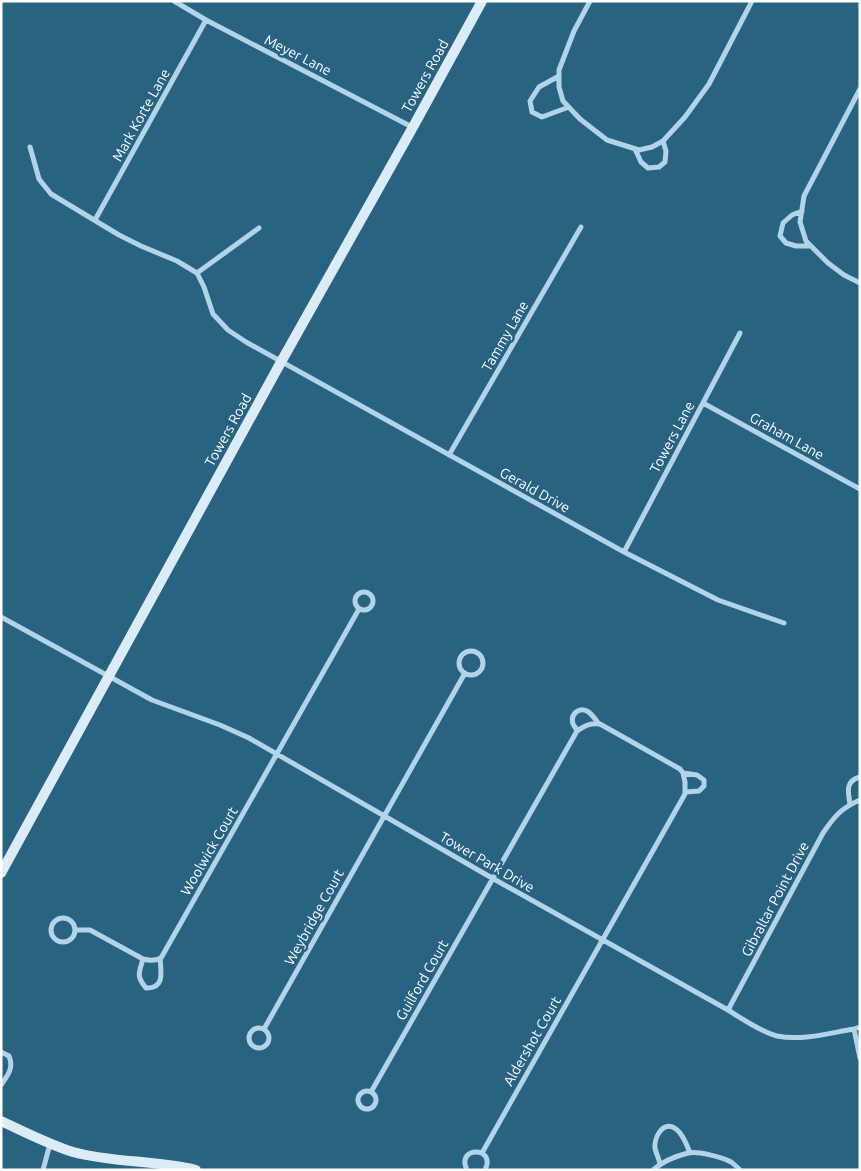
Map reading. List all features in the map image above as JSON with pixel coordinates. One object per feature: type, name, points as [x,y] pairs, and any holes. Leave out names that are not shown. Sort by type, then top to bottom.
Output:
[{"type":"main road","name":"Towers Road","points":[[1,873],[281,362],[482,1]]},
{"type":"main road","points":[[1,1122],[74,1152],[196,1170]]},
{"type":"street","name":"Meyer Lane","points":[[174,1],[206,20],[413,127]]},
{"type":"street","points":[[590,1],[574,31],[559,70],[559,87],[563,101],[580,119],[607,140],[639,150],[652,148],[662,141],[685,117],[709,84],[752,1]]},
{"type":"street","name":"Mark Korte Lane","points":[[95,220],[206,20]]},
{"type":"street","points":[[559,76],[539,87],[530,101],[532,112],[542,117],[569,107]]},
{"type":"street","points":[[860,89],[804,196],[800,222],[806,241],[828,263],[844,275],[860,283]]},
{"type":"street","points":[[635,149],[641,162],[648,168],[659,167],[665,162],[666,156],[662,141]]},
{"type":"street","points":[[30,148],[38,179],[51,194],[119,235],[177,261],[197,273],[259,228]]},
{"type":"street","points":[[802,211],[783,222],[780,236],[786,243],[796,246],[811,246]]},
{"type":"street","name":"Tammy Lane","points":[[449,455],[581,227]]},
{"type":"street","name":"Gerald Drive","points":[[197,273],[213,314],[228,330],[246,342],[624,552],[718,600],[784,623]]},
{"type":"street","name":"Towers Lane","points":[[624,552],[740,333]]},
{"type":"street","name":"Graham Lane","points":[[703,402],[860,489]]},
{"type":"street","name":"Woolwick Court","points":[[144,960],[139,972],[140,980],[146,988],[153,988],[158,985],[161,978],[160,958],[359,609]]},
{"type":"street","name":"Tower Park Drive","points":[[1,617],[152,700],[249,738],[751,1024],[775,1035],[794,1037],[819,1035],[857,1028]]},
{"type":"street","points":[[470,650],[478,652],[483,662],[481,670],[471,675],[465,673],[459,665],[460,657],[470,650]]},
{"type":"street","name":"Weybridge Court","points":[[264,1029],[465,673]]},
{"type":"street","points":[[599,724],[592,714],[586,710],[579,710],[573,715],[573,724],[577,731],[592,723],[599,724],[680,769],[683,773],[686,792],[699,791],[704,786],[704,780],[696,775],[683,773]]},
{"type":"street","name":"Guilford Court","points":[[371,1092],[577,731]]},
{"type":"street","points":[[850,804],[849,786],[852,781],[860,777]]},
{"type":"street","name":"Aldershot Court","points":[[467,1170],[465,1162],[468,1155],[474,1152],[482,1153],[686,792]]},
{"type":"street","name":"Gibraltar Point Drive","points":[[728,1010],[833,817],[850,804],[860,800]]},
{"type":"street","points":[[62,918],[70,920],[76,930],[71,940],[60,942],[53,937],[51,929],[55,922],[62,918]]},
{"type":"street","points":[[76,930],[90,930],[144,960],[150,961],[160,958]]},
{"type":"street","name":"Weybridge Court","points":[[256,1028],[264,1029],[269,1037],[267,1044],[262,1048],[253,1046],[248,1038],[251,1032],[256,1028]]},
{"type":"street","points":[[857,1028],[860,1058]]},
{"type":"street","points":[[1,1052],[9,1056],[12,1063],[1,1085]]},
{"type":"street","points":[[660,1164],[655,1148],[659,1132],[666,1126],[676,1129],[682,1136],[690,1153]]},
{"type":"street","points":[[43,1170],[50,1143]]},
{"type":"street","points":[[482,1153],[488,1162],[485,1170]]},
{"type":"street","points":[[652,1170],[660,1164],[690,1153],[719,1158],[730,1162],[740,1170]]}]
